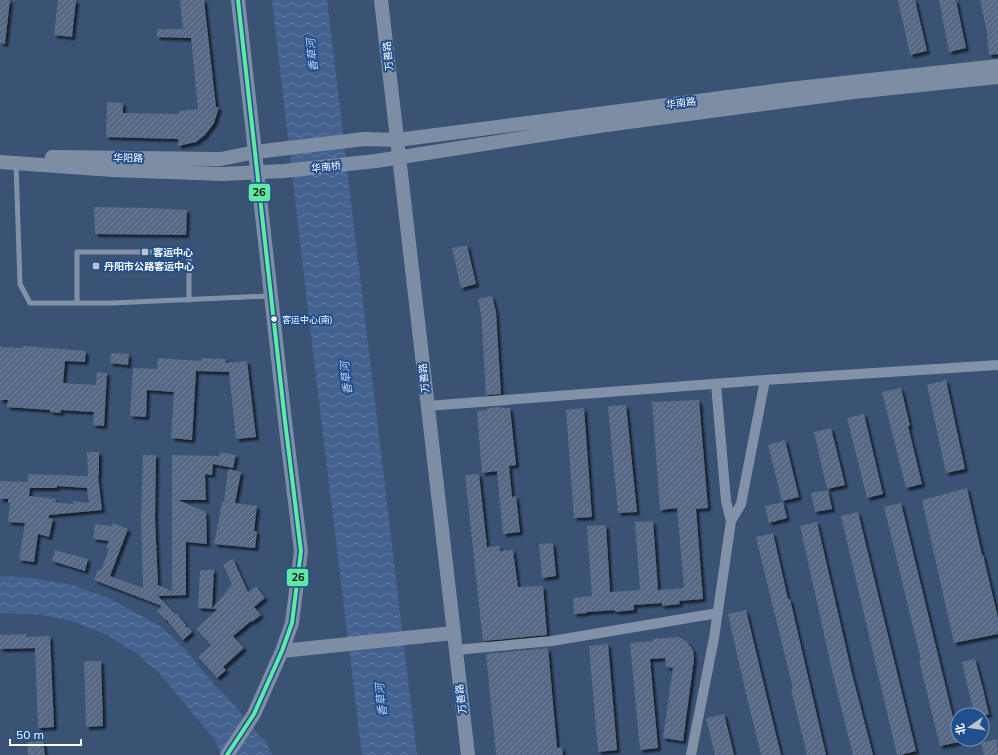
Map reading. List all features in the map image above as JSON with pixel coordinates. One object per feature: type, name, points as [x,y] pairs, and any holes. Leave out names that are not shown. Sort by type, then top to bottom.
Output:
[{"type":"main road","points":[[226,755],[254,714],[282,651],[292,623],[301,551],[238,0]]},
{"type":"main road","name":"万善路","points":[[381,0],[468,755]]},
{"type":"main road","name":"华南路","points":[[255,152],[364,139],[397,140],[789,89],[998,66]]},
{"type":"main road","name":"华南路","points":[[368,162],[592,128],[854,92],[998,77]]},
{"type":"main road","name":"华阳路","points":[[0,155],[16,160],[221,159],[255,152]]},
{"type":"main road","points":[[0,162],[16,160],[114,170],[215,174],[258,173]]},
{"type":"main road","name":"华南桥","points":[[258,173],[368,162]]},
{"type":"main road","points":[[282,651],[453,633]]},
{"type":"street","points":[[427,406],[765,380],[998,365]]},
{"type":"street","points":[[731,521],[741,504],[765,380]]},
{"type":"street","points":[[691,755],[714,638],[731,521],[726,495],[716,384]]},
{"type":"street","points":[[455,650],[552,641],[718,613]]},
{"type":"lane","points":[[16,160],[20,284],[30,304],[189,300],[271,296]]},
{"type":"lane","points":[[77,303],[77,252],[189,252],[189,300]]},
{"type":"water","name":"香草河","points":[[272,0],[327,0],[417,755],[362,755]]},
{"type":"water","points":[[0,576],[31,578],[69,584],[106,597],[159,625],[183,647],[211,681],[266,741],[272,755],[222,755],[214,739],[160,674],[136,653],[105,634],[74,622],[39,614],[0,613]]},
{"type":"building","points":[[0,0],[10,0],[5,44],[0,43]]},
{"type":"building","points":[[58,0],[76,0],[72,37],[54,35]]},
{"type":"building","points":[[180,0],[204,0],[216,107],[219,107],[214,123],[205,135],[196,142],[178,146],[178,139],[106,137],[107,102],[123,103],[123,113],[179,114],[179,111],[198,109],[191,38],[157,37],[157,29],[183,29]]},
{"type":"building","points":[[898,0],[915,0],[927,51],[910,55]]},
{"type":"building","points":[[939,0],[956,0],[966,48],[949,52]]},
{"type":"building","points":[[980,0],[998,0],[998,54],[989,55],[987,33]]},
{"type":"building","points":[[94,207],[187,210],[186,235],[95,234]]},
{"type":"building","points":[[467,245],[476,284],[461,288],[452,248]]},
{"type":"building","points":[[492,296],[496,312],[501,394],[486,395],[481,314],[478,299]]},
{"type":"building","points":[[23,346],[86,351],[85,362],[65,361],[63,383],[96,385],[97,372],[107,373],[104,426],[93,425],[94,412],[61,410],[61,413],[50,412],[50,410],[7,407],[8,400],[0,400],[0,347],[23,348]]},
{"type":"building","points":[[111,353],[129,354],[128,365],[110,363]]},
{"type":"building","points":[[158,358],[201,361],[201,358],[226,359],[225,363],[247,361],[256,437],[236,439],[229,372],[196,371],[192,440],[171,438],[174,392],[147,390],[146,417],[130,416],[133,368],[157,369]]},
{"type":"building","points":[[946,380],[965,469],[946,473],[927,385]]},
{"type":"building","points":[[901,388],[910,426],[908,426],[922,484],[906,488],[882,392]]},
{"type":"building","points":[[699,400],[708,508],[696,509],[703,599],[679,601],[680,604],[662,606],[662,603],[634,605],[634,610],[615,612],[615,610],[574,614],[573,598],[592,596],[587,526],[606,525],[610,592],[640,590],[635,522],[653,521],[658,590],[684,588],[677,508],[660,510],[652,402]]},
{"type":"building","points":[[626,405],[637,512],[618,513],[608,406]]},
{"type":"building","points":[[487,408],[510,408],[516,465],[509,466],[512,497],[516,496],[520,532],[503,534],[497,471],[482,473],[477,411],[487,410]]},
{"type":"building","points":[[584,408],[592,517],[574,518],[566,410]]},
{"type":"building","points":[[864,414],[883,494],[867,498],[847,418]]},
{"type":"building","points":[[831,428],[845,485],[827,489],[814,432]]},
{"type":"building","points":[[785,440],[799,497],[782,501],[768,445]]},
{"type":"building","points":[[87,452],[99,452],[98,476],[102,510],[49,515],[49,518],[53,519],[49,537],[38,534],[34,562],[19,560],[25,523],[8,522],[10,503],[8,503],[8,499],[0,499],[0,481],[28,482],[28,474],[88,476]],"holes":[[[57,486],[87,488],[89,503],[74,501],[73,504],[55,502],[56,499],[29,496],[30,488],[57,488]]]},
{"type":"building","points":[[220,452],[236,455],[233,468],[213,464],[212,475],[205,474],[206,500],[178,500],[206,512],[207,544],[186,542],[186,595],[158,596],[175,614],[176,613],[186,627],[188,627],[192,632],[183,640],[166,619],[165,620],[157,611],[162,606],[94,580],[98,569],[101,570],[109,549],[106,548],[109,541],[93,539],[95,524],[111,526],[113,523],[128,529],[110,576],[143,588],[141,520],[143,455],[156,455],[155,519],[158,585],[172,591],[172,455],[219,456]]},
{"type":"building","points":[[228,469],[241,472],[235,503],[257,506],[254,531],[257,531],[255,548],[214,544],[222,502],[224,502]]},
{"type":"building","points":[[479,474],[487,547],[500,546],[500,551],[513,550],[518,587],[543,586],[547,635],[483,641],[465,475]]},
{"type":"building","points":[[967,488],[998,618],[998,634],[954,643],[922,500]]},
{"type":"building","points":[[828,490],[832,509],[815,512],[811,493]]},
{"type":"building","points":[[783,502],[787,518],[769,523],[765,506]]},
{"type":"building","points":[[901,503],[951,707],[950,744],[940,746],[884,507]]},
{"type":"building","points":[[858,512],[916,751],[900,755],[897,755],[841,516]]},
{"type":"building","points":[[817,522],[852,674],[873,755],[853,755],[834,679],[800,526]]},
{"type":"building","points":[[773,533],[788,599],[790,599],[826,755],[807,755],[791,689],[793,689],[756,537]]},
{"type":"building","points":[[553,543],[556,576],[542,578],[539,544]]},
{"type":"building","points":[[55,550],[88,559],[85,571],[52,561]]},
{"type":"building","points":[[233,559],[248,592],[256,586],[265,598],[254,607],[261,615],[233,636],[244,648],[223,667],[226,670],[217,678],[198,657],[211,645],[196,629],[218,609],[212,609],[232,584],[223,564]]},
{"type":"building","points":[[214,569],[212,609],[198,608],[200,570]]},
{"type":"building","points":[[746,610],[781,755],[761,755],[747,698],[728,614]]},
{"type":"building","points":[[26,634],[26,637],[50,636],[54,727],[38,728],[35,648],[0,649],[0,635]]},
{"type":"building","points":[[679,637],[687,642],[693,650],[694,659],[683,741],[663,738],[673,668],[666,667],[665,658],[650,659],[658,748],[640,750],[630,643]]},
{"type":"building","points":[[608,644],[617,750],[598,752],[589,646]]},
{"type":"building","points":[[548,648],[557,748],[562,747],[563,755],[496,755],[486,654]]},
{"type":"building","points":[[975,659],[987,707],[973,707],[962,662]]},
{"type":"building","points":[[84,661],[101,661],[103,726],[86,727]]},
{"type":"building","points":[[724,714],[734,755],[715,755],[706,718]]},
{"type":"building","points":[[997,739],[998,755],[984,755],[982,747],[990,747],[990,741]]},
{"type":"building","points":[[43,741],[45,755],[28,755],[27,742]]},
{"type":"transit line","name":"26","points":[[227,755],[254,714],[282,651],[292,623],[301,551],[238,0]]},
{"type":"place","name":"客运中心","points":[[145,252]]},
{"type":"place","name":"丹阳市公路客运中心","points":[[96,266]]},
{"type":"place","name":"客运中心(南)","points":[[274,319]]}]
